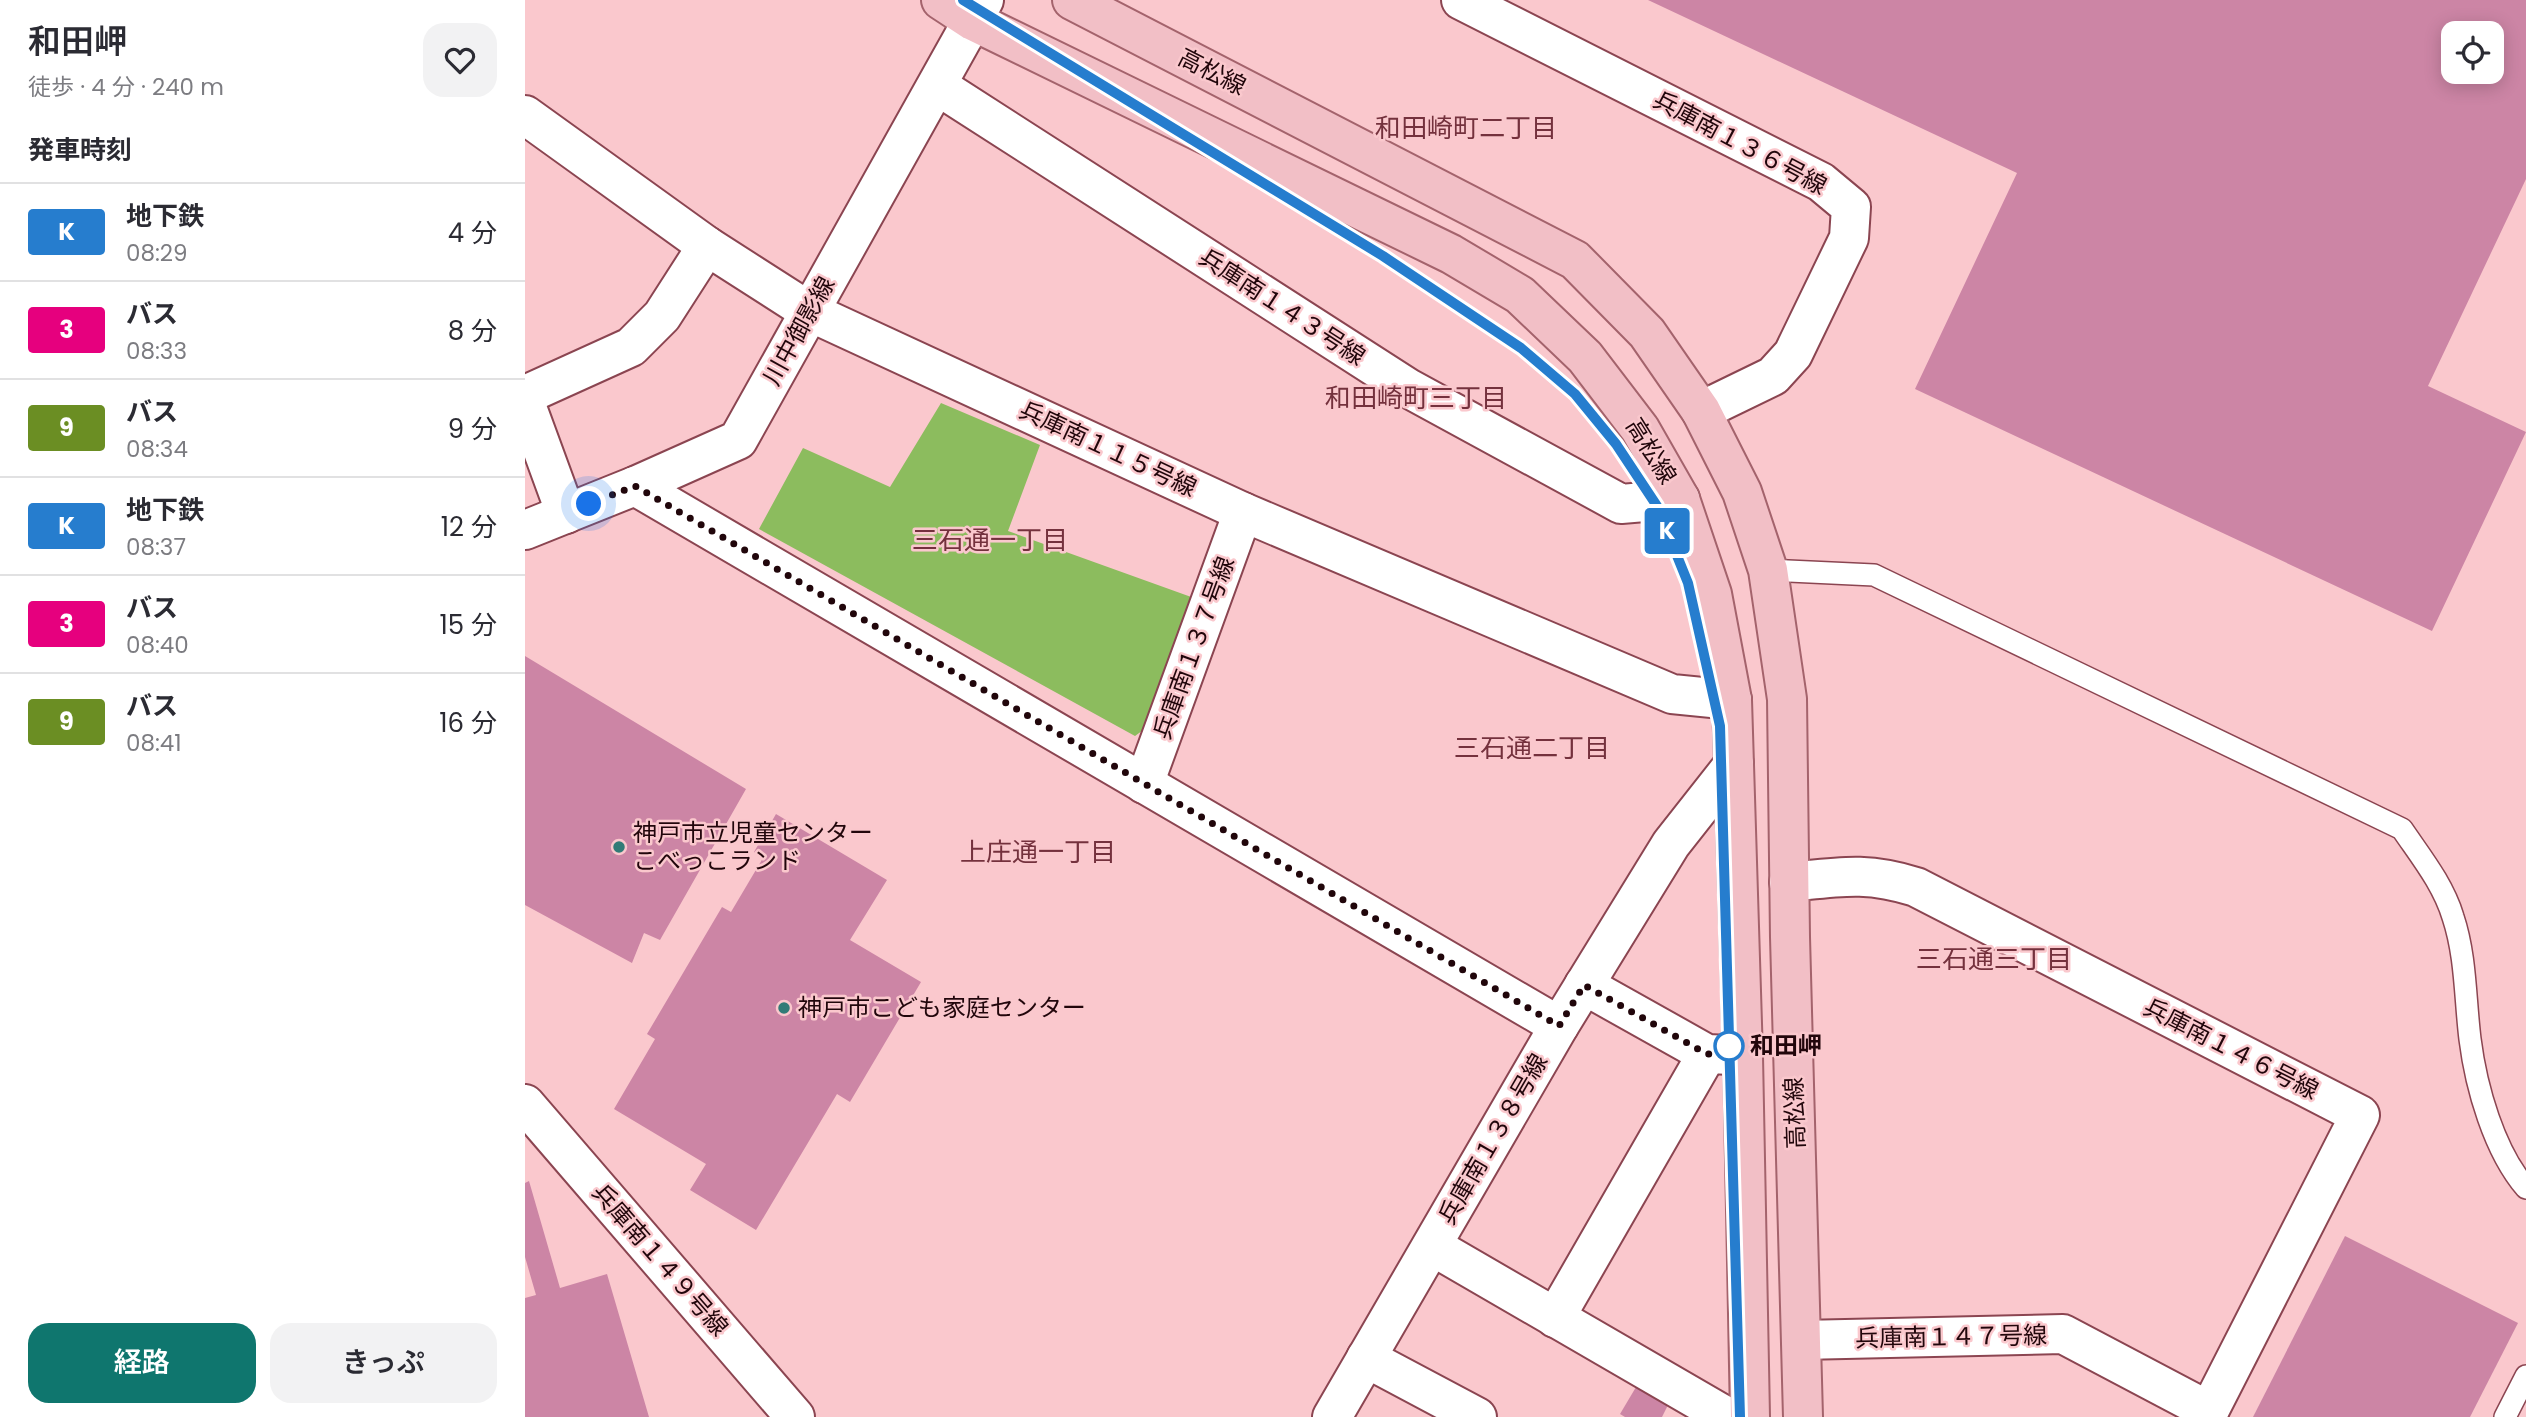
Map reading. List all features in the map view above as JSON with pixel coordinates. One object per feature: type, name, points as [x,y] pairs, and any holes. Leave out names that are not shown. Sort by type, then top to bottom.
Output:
[{"type":"main road","name":"高松線","points":[[941,0],[979,10],[1451,254],[1520,295],[1585,357],[1640,429],[1680,499],[1712,594],[1732,700],[1734,764],[1725,1055],[1750,1417]]},
{"type":"main road","name":"高松線","points":[[1072,0],[1575,260],[1647,333],[1701,411],[1742,492],[1768,570],[1787,699],[1803,1417]]},
{"type":"street","name":"兵庫南１３６号線","points":[[1461,0],[1821,182],[1851,206],[1849,238],[1794,354],[1773,376],[1701,411]]},
{"type":"street","name":"川中御影線","points":[[525,530],[635,486],[738,440],[979,10]]},
{"type":"street","name":"兵庫南１４３号線","points":[[938,86],[1408,388],[1621,504],[1680,499]]},
{"type":"street","name":"兵庫南１１５号線","points":[[525,115],[707,246],[810,312],[1243,512],[1672,694],[1732,700]]},
{"type":"street","points":[[525,395],[631,346],[662,316],[707,246]]},
{"type":"street","points":[[525,402],[566,513]]},
{"type":"street","points":[[635,486],[1559,1026]]},
{"type":"street","name":"兵庫南１３７号線","points":[[1145,784],[1243,512]]},
{"type":"street","name":"兵庫南１３８号線","points":[[1332,1417],[1584,985],[1671,844],[1734,764]]},
{"type":"street","name":"兵庫南１４６号線","points":[[1789,882],[1854,875],[1887,877],[1916,887],[2360,1115],[2207,1414]]},
{"type":"street","points":[[1555,1318],[1725,1055],[1584,985]]},
{"type":"street","name":"兵庫南１４９号線","points":[[525,1104],[795,1417]]},
{"type":"street","points":[[1432,1245],[1727,1417]]},
{"type":"street","name":"兵庫南１４７号線","points":[[1801,1340],[2063,1334],[2207,1414]]},
{"type":"street","points":[[1367,1358],[1477,1417]]},
{"type":"lane","points":[[1768,570],[1874,575],[2402,829],[2436,879],[2453,916],[2462,957],[2470,1041],[2478,1084],[2508,1163],[2526,1188]]},
{"type":"lane","points":[[2505,1417],[2526,1376]]},
{"type":"green space","points":[[941,403],[1040,445],[1008,531],[1194,598],[1150,725],[1135,736],[759,529],[803,448],[890,487]]},
{"type":"building","points":[[1648,0],[2526,0],[2526,179],[2428,386],[2526,432],[2432,631],[1915,389],[2017,173]]},
{"type":"building","name":"神戸市立児童センター こべっこランド","points":[[525,656],[746,789],[660,940],[644,933],[632,963],[525,905]]},
{"type":"building","name":"神戸市こども家庭センター","points":[[776,814],[887,880],[850,940],[921,982],[850,1102],[837,1094],[756,1230],[690,1190],[706,1164],[614,1109],[655,1039],[647,1034],[722,907],[731,912],[763,858],[754,852]]},
{"type":"building","points":[[529,1181],[560,1288],[607,1274],[649,1417],[525,1417],[525,1298],[536,1295],[525,1257],[525,1183]]},
{"type":"building","points":[[2345,1236],[2518,1323],[2470,1417],[2253,1417]]},
{"type":"building","points":[[1642,1377],[1672,1397],[1662,1417],[1625,1417],[1620,1414]]},
{"type":"metro line","name":"K","points":[[963,0],[1383,256],[1521,348],[1575,394],[1616,444],[1657,506],[1688,583],[1720,726],[1740,1417]]},
{"type":"place","name":"神戸市立児童センター こべっこランド","points":[[619,847]]},
{"type":"place","name":"神戸市こども家庭センター","points":[[784,1008]]},
{"type":"place","name":"和田岬","points":[[1729,1046]]},
{"type":"district","name":"和田崎町二丁目","points":[[1466,128]]},
{"type":"district","name":"和田崎町三丁目","points":[[1416,398]]},
{"type":"district","name":"三石通一丁目","points":[[990,540]]},
{"type":"district","name":"三石通二丁目","points":[[1532,748]]},
{"type":"district","name":"上庄通一丁目","points":[[1038,852]]},
{"type":"district","name":"三石通三丁目","points":[[1994,959]]},
{"type":"route","points":[[589,504],[635,486],[1559,1026],[1584,985],[1707,1054],[1725,1055],[1729,1046]]}]
